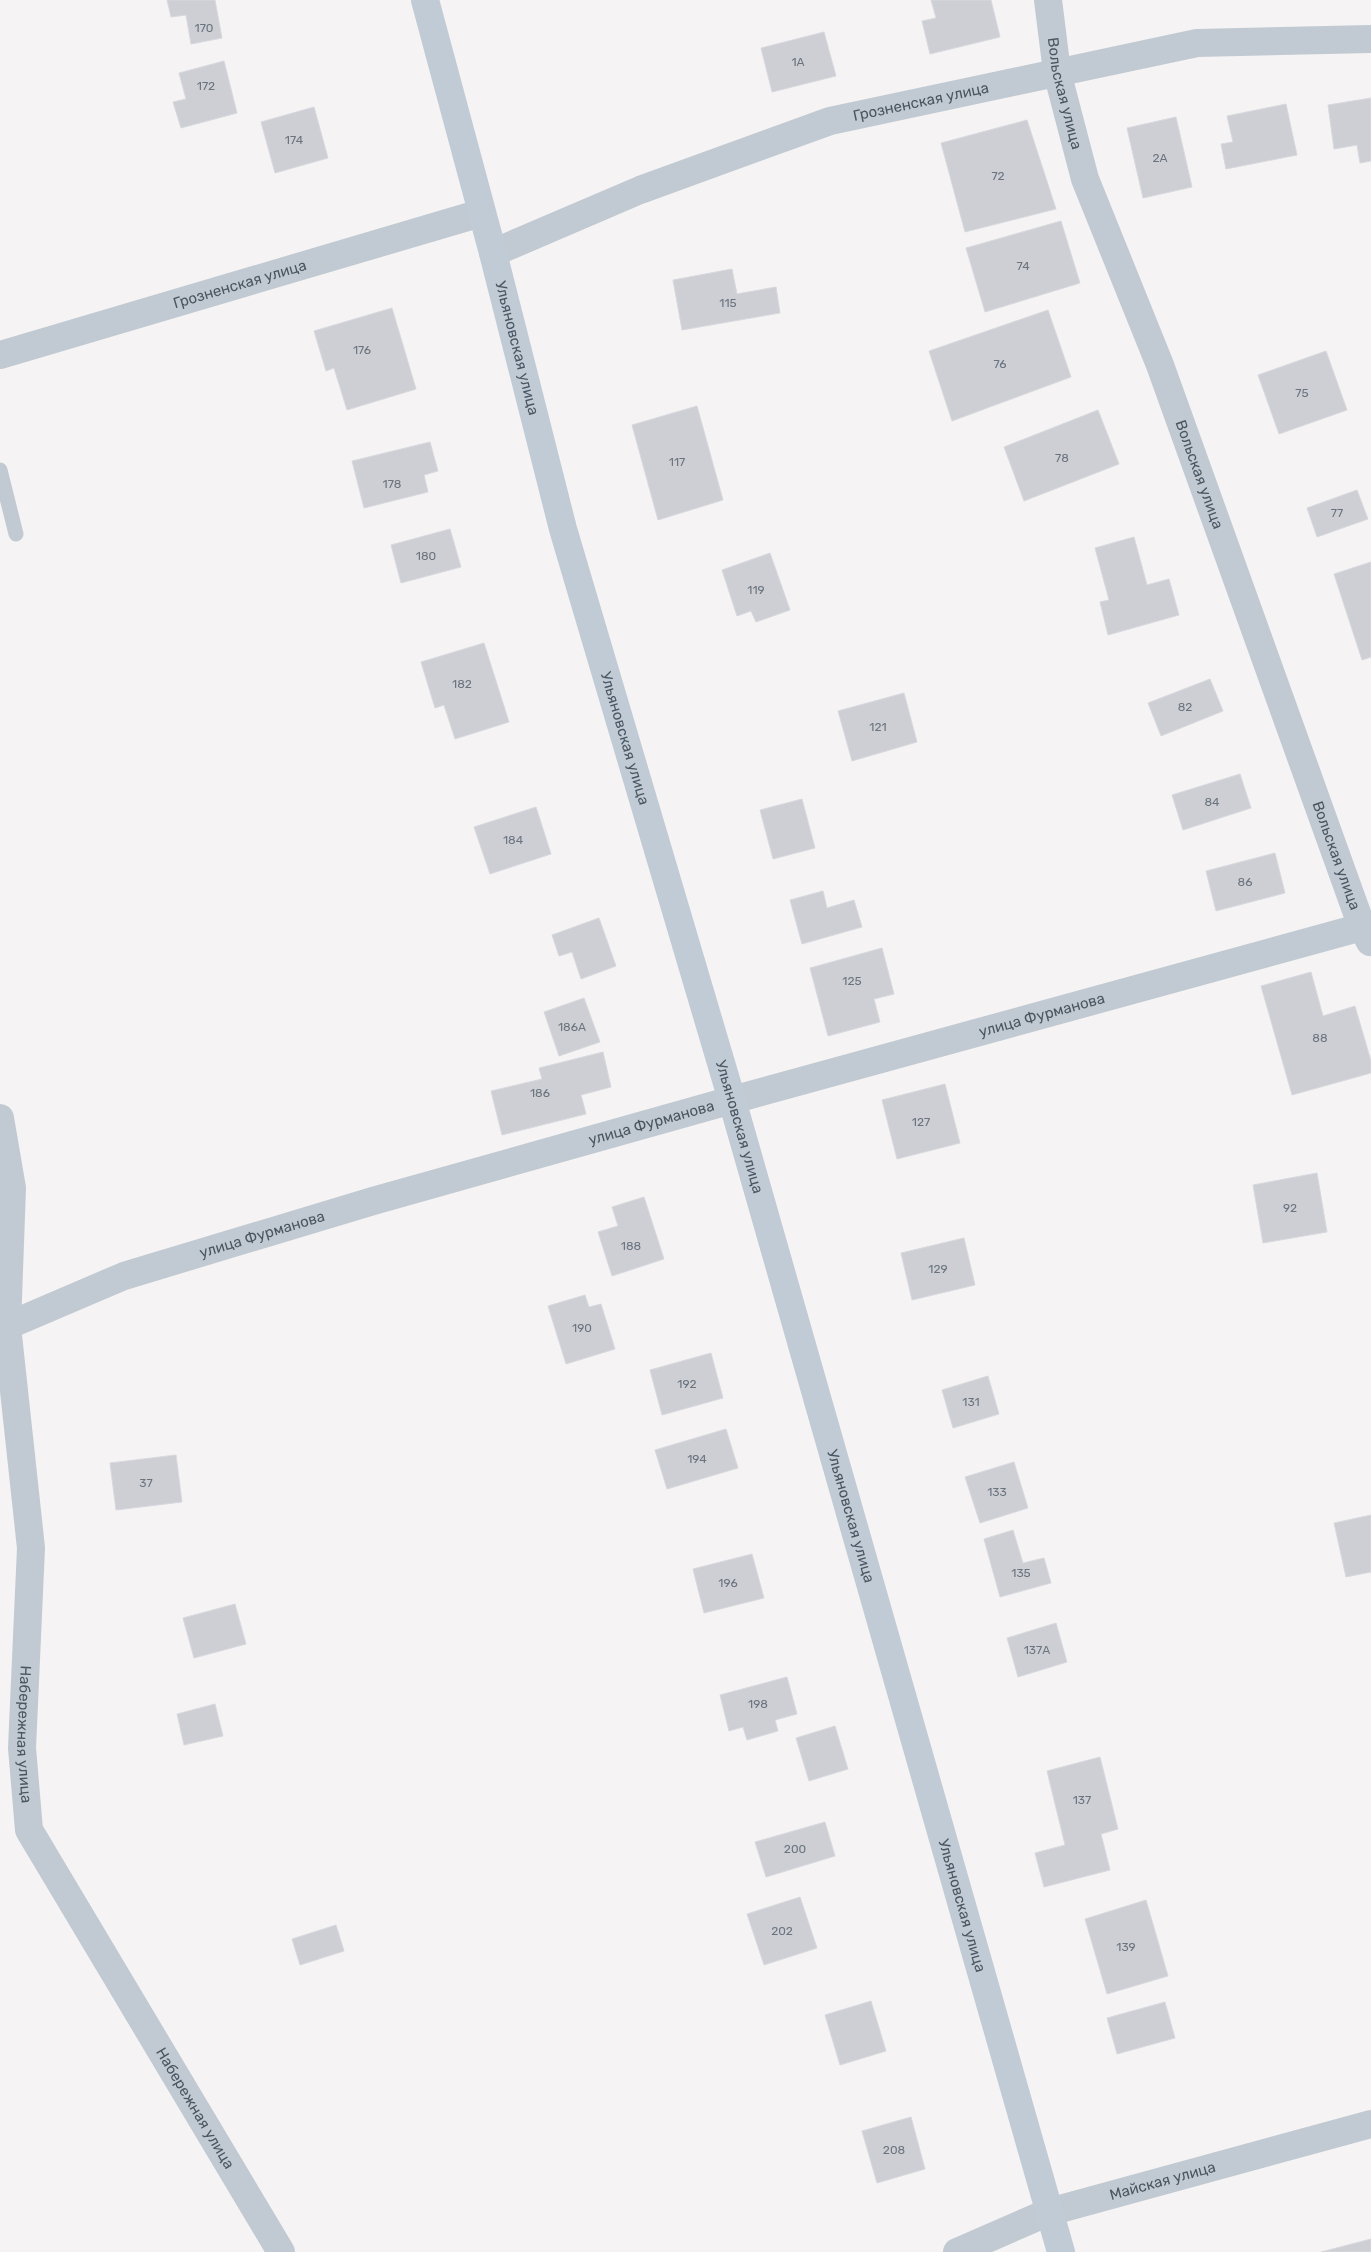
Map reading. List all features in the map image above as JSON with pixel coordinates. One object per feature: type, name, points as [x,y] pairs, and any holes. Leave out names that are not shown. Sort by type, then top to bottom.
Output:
[{"type":"street","name":"Ульяновская улица","points":[[425,0],[493,253],[563,529],[732,1100],[1061,2252]]},
{"type":"street","name":"Вольская улица","points":[[1048,0],[1057,72],[1085,179],[1160,365],[1368,933]]},
{"type":"street","name":"Грозненская улица","points":[[493,253],[640,190],[830,121],[1197,43],[1371,39]]},
{"type":"street","name":"Грозненская улица","points":[[0,355],[481,213]]},
{"type":"street","name":"улица Фурманова","points":[[3,1329],[124,1276],[383,1199],[732,1100],[1368,933]]},
{"type":"street","name":"Набережная улица","points":[[0,1118],[12,1188],[3,1329],[31,1548],[22,1748],[29,1830],[281,2252]]},
{"type":"street","name":"Майская улица","points":[[957,2252],[1049,2212],[1371,2124]]},
{"type":"lane","points":[[0,470],[16,534]]},
{"type":"building","points":[[167,0],[215,0],[222,38],[191,44],[186,15],[171,17]]},
{"type":"building","points":[[931,0],[991,0],[1000,37],[930,54],[922,21],[936,18]]},
{"type":"building","points":[[824,32],[836,76],[772,92],[761,48]]},
{"type":"building","points":[[224,61],[237,113],[181,128],[173,102],[186,99],[179,73]]},
{"type":"building","points":[[1371,98],[1371,161],[1360,163],[1357,145],[1334,149],[1328,105]]},
{"type":"building","points":[[1286,104],[1297,155],[1226,169],[1221,144],[1233,142],[1227,116]]},
{"type":"building","points":[[314,107],[328,158],[275,173],[261,122]]},
{"type":"building","points":[[1176,117],[1192,187],[1143,198],[1127,128]]},
{"type":"building","points":[[1027,120],[1056,209],[965,232],[941,143]]},
{"type":"building","points":[[1061,221],[1080,283],[985,312],[966,248]]},
{"type":"building","points":[[732,269],[737,294],[776,287],[780,313],[682,330],[673,280]]},
{"type":"building","points":[[392,308],[416,389],[347,410],[334,368],[326,371],[314,331]]},
{"type":"building","points":[[1048,310],[1071,377],[952,421],[929,351]]},
{"type":"building","points":[[1326,351],[1347,410],[1279,434],[1258,375]]},
{"type":"building","points":[[697,406],[723,500],[658,520],[632,425]]},
{"type":"building","points":[[1098,410],[1119,464],[1024,501],[1004,447]]},
{"type":"building","points":[[430,442],[438,471],[424,475],[428,492],[364,508],[352,461]]},
{"type":"building","points":[[1357,490],[1368,519],[1317,537],[1307,508]]},
{"type":"building","points":[[450,529],[461,567],[401,583],[391,545]]},
{"type":"building","points":[[1134,537],[1147,585],[1169,579],[1179,615],[1108,635],[1100,602],[1109,600],[1095,548]]},
{"type":"building","points":[[770,553],[790,610],[756,622],[751,611],[737,616],[722,570]]},
{"type":"building","points":[[1371,562],[1371,657],[1362,660],[1334,574]]},
{"type":"building","points":[[484,643],[509,722],[455,739],[444,705],[435,708],[421,662]]},
{"type":"building","points":[[1210,679],[1223,711],[1161,736],[1148,703]]},
{"type":"building","points":[[904,693],[917,742],[852,761],[838,711]]},
{"type":"building","points":[[1240,774],[1251,808],[1183,830],[1172,795]]},
{"type":"building","points":[[802,799],[815,848],[773,859],[760,810]]},
{"type":"building","points":[[536,807],[551,854],[490,874],[474,827]]},
{"type":"building","points":[[1275,853],[1285,893],[1216,911],[1206,871]]},
{"type":"building","points":[[823,891],[827,908],[854,900],[862,927],[802,944],[790,900]]},
{"type":"building","points":[[599,918],[616,966],[581,979],[572,952],[559,956],[552,935]]},
{"type":"building","points":[[882,948],[894,994],[874,999],[880,1022],[828,1036],[810,968]]},
{"type":"building","points":[[1311,972],[1323,1016],[1355,1006],[1371,1061],[1371,1073],[1292,1095],[1261,986]]},
{"type":"building","points":[[584,998],[600,1042],[559,1056],[544,1012]]},
{"type":"building","points":[[603,1052],[611,1087],[581,1095],[586,1114],[502,1135],[491,1091],[542,1079],[539,1068]]},
{"type":"building","points":[[945,1084],[960,1143],[897,1159],[882,1100]]},
{"type":"building","points":[[1317,1173],[1327,1232],[1263,1243],[1253,1185]]},
{"type":"building","points":[[644,1197],[664,1259],[612,1276],[598,1232],[618,1226],[612,1207]]},
{"type":"building","points":[[964,1238],[975,1285],[912,1300],[901,1253]]},
{"type":"building","points":[[585,1295],[589,1307],[601,1304],[615,1349],[566,1364],[548,1306]]},
{"type":"building","points":[[711,1353],[723,1398],[662,1415],[650,1370]]},
{"type":"building","points":[[988,1376],[999,1414],[953,1428],[942,1390]]},
{"type":"building","points":[[726,1429],[738,1468],[667,1489],[655,1450]]},
{"type":"building","points":[[176,1455],[182,1502],[116,1510],[110,1463]]},
{"type":"building","points":[[1014,1462],[1028,1508],[980,1523],[965,1477]]},
{"type":"building","points":[[1371,1515],[1371,1572],[1346,1577],[1334,1523]]},
{"type":"building","points":[[1013,1530],[1023,1563],[1044,1558],[1051,1583],[1000,1597],[984,1539]]},
{"type":"building","points":[[752,1554],[764,1598],[704,1613],[693,1569]]},
{"type":"building","points":[[235,1604],[246,1644],[194,1658],[183,1618]]},
{"type":"building","points":[[1056,1623],[1067,1662],[1018,1677],[1007,1638]]},
{"type":"building","points":[[787,1677],[797,1714],[775,1720],[778,1731],[747,1740],[743,1727],[729,1731],[720,1695]]},
{"type":"building","points":[[215,1704],[223,1736],[184,1745],[177,1714]]},
{"type":"building","points":[[835,1726],[848,1769],[809,1781],[796,1738]]},
{"type":"building","points":[[1100,1757],[1118,1829],[1101,1834],[1110,1870],[1044,1887],[1035,1853],[1065,1845],[1047,1771]]},
{"type":"building","points":[[825,1822],[835,1856],[766,1877],[755,1842]]},
{"type":"building","points":[[800,1897],[817,1948],[764,1965],[747,1914]]},
{"type":"building","points":[[1146,1900],[1168,1976],[1107,1994],[1085,1919]]},
{"type":"building","points":[[336,1925],[344,1951],[300,1965],[292,1939]]},
{"type":"building","points":[[871,2001],[886,2051],[840,2065],[825,2015]]},
{"type":"building","points":[[1165,2002],[1175,2038],[1117,2054],[1107,2018]]},
{"type":"building","points":[[911,2117],[925,2169],[877,2183],[862,2131]]},
{"type":"building","points":[[1371,2239],[1371,2252],[1321,2252]]}]
